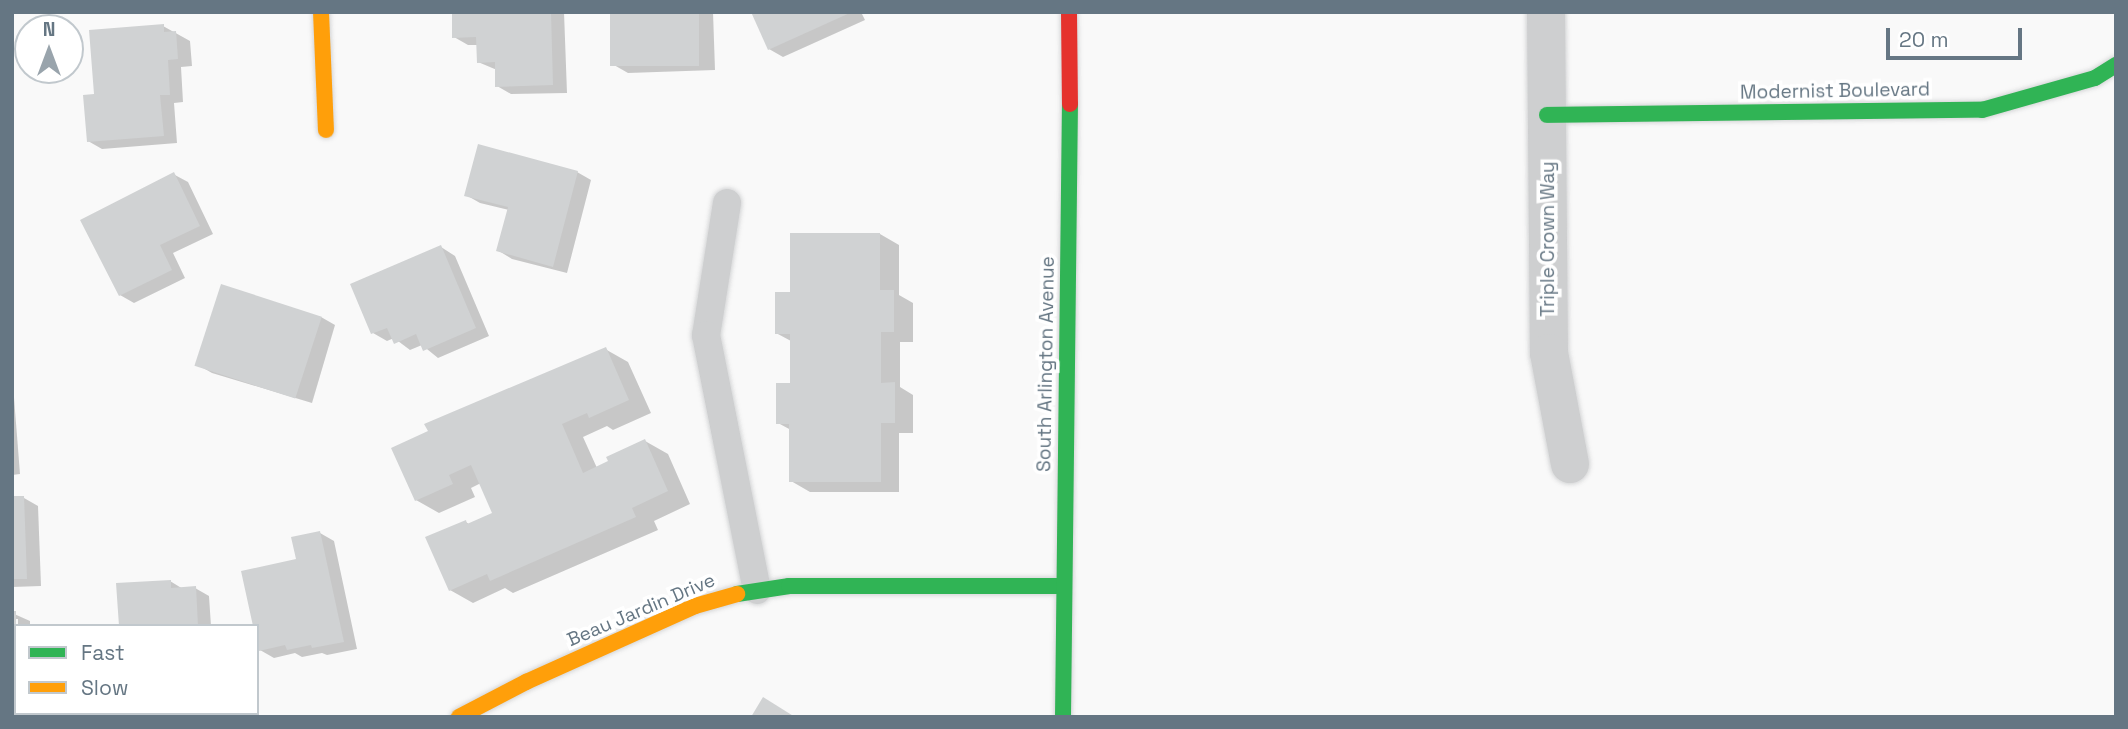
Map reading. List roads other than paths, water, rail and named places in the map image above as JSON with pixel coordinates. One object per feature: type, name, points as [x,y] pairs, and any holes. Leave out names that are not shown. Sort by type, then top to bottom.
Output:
[{"type":"street","points":[[320,12],[326,130]]},
{"type":"street","name":"South Arlington Avenue","points":[[1063,717],[1062,586],[1070,193],[1069,12]]},
{"type":"street","name":"Triple Crown Way","points":[[1546,12],[1549,353],[1570,464]]},
{"type":"street","name":"Modernist Boulevard","points":[[1547,115],[1982,110],[2095,78],[2116,65]]},
{"type":"street","name":"Beau Jardin Drive","points":[[459,717],[526,682],[695,606],[757,590],[789,586],[1062,586]]},
{"type":"lane","points":[[727,203],[706,335],[757,590]]}]
